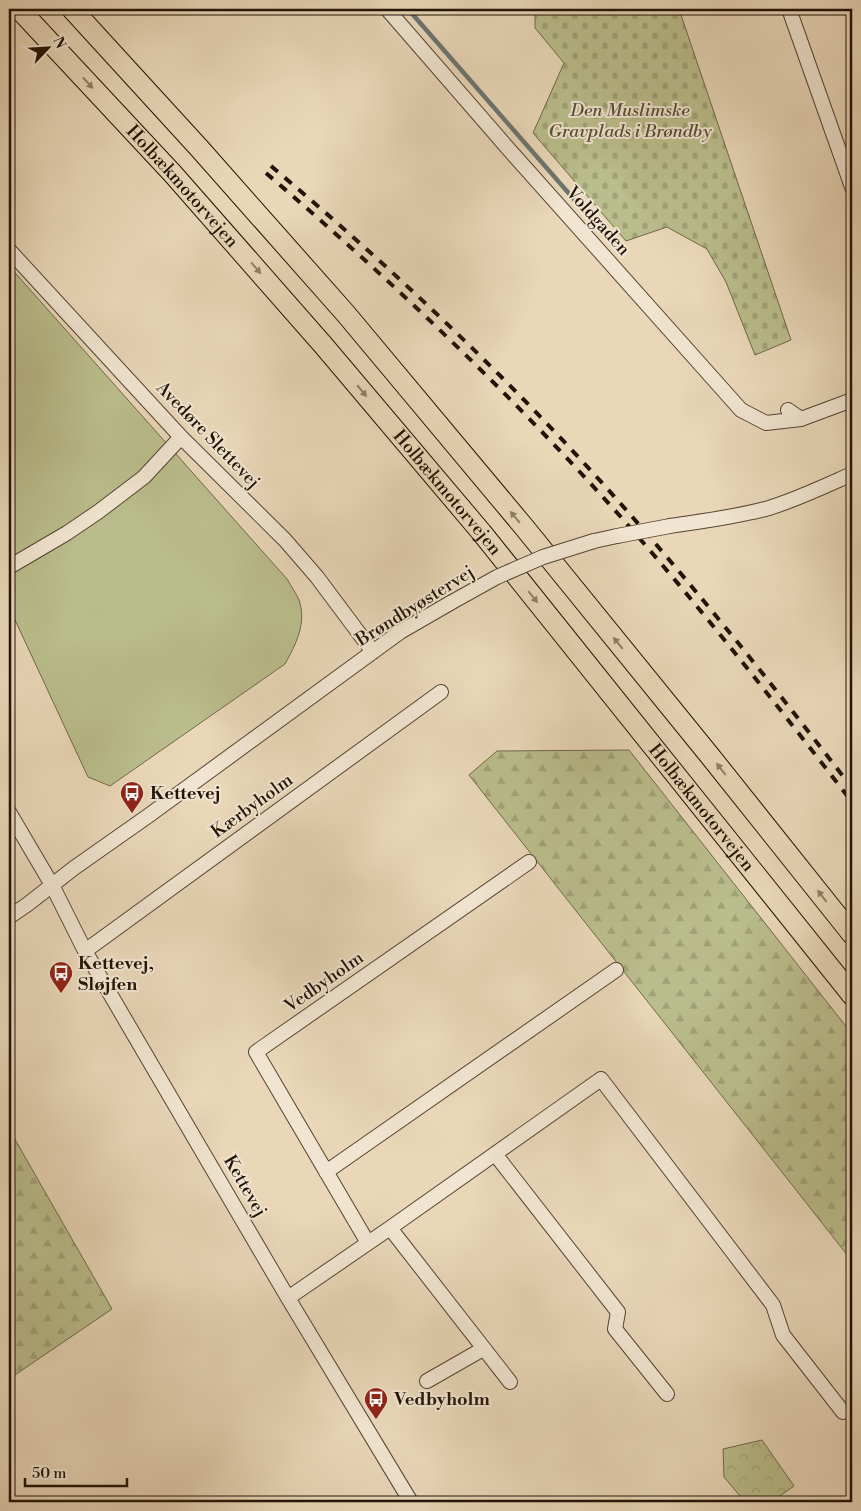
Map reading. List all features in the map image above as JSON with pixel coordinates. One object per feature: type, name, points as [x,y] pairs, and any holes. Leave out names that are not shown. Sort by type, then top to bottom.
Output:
[{"type":"highway","name":"Holbækmotorvejen","points":[[19,9],[173,174],[324,346],[482,533],[852,996]]},
{"type":"highway","name":"Holbækmotorvejen","points":[[72,9],[200,149],[346,314],[574,588],[852,934]]},
{"type":"street","name":"Voldgaden","points":[[387,9],[505,145],[741,410],[766,423],[801,419]]},
{"type":"street","points":[[789,9],[852,187]]},
{"type":"street","name":"Avedøre Slettevej","points":[[9,250],[181,437],[286,540],[317,577],[373,652]]},
{"type":"street","points":[[788,410],[801,419],[852,400]]},
{"type":"street","points":[[9,567],[66,534],[98,512],[144,477],[181,437]]},
{"type":"street","name":"Brøndbyøstervej","points":[[9,917],[400,632],[497,577],[543,557],[594,541],[670,526],[730,517],[769,508],[852,474]]},
{"type":"street","name":"Kærbyholm","points":[[85,951],[441,692]]},
{"type":"street","name":"Kettevej","points":[[9,812],[52,885],[85,951],[288,1298],[411,1502]]},
{"type":"street","name":"Vedbyholm","points":[[368,1243],[256,1052],[529,862]]},
{"type":"street","points":[[326,1172],[616,970]]},
{"type":"street","points":[[288,1298],[601,1079],[773,1305],[783,1336],[843,1412]]},
{"type":"street","points":[[496,1154],[618,1312],[615,1329],[667,1394]]},
{"type":"street","points":[[390,1228],[510,1382]]},
{"type":"street","points":[[427,1381],[483,1348]]},
{"type":"green space","name":"Den Muslimske Gravplads i Brøndby","points":[[535,9],[679,9],[791,340],[755,355],[726,282],[707,249],[667,227],[626,241],[533,133],[564,63],[535,28]]},
{"type":"green space","points":[[9,266],[287,579],[298,597],[301,609],[302,617],[299,633],[285,664],[110,786],[88,777],[9,607]]},
{"type":"green space","points":[[629,750],[852,1034],[852,1261],[469,775],[497,751]]},
{"type":"green space","points":[[9,1129],[112,1309],[9,1379]]},
{"type":"green space","points":[[762,1440],[794,1486],[771,1502],[745,1502],[724,1477],[723,1449]]},
{"type":"waterway","points":[[408,9],[620,252]]},
{"type":"railway","points":[[271,166],[411,290],[501,376],[587,466],[714,614],[852,788]]},
{"type":"railway","points":[[266,173],[359,254],[449,338],[578,470],[620,516],[709,621],[852,802]]},
{"type":"place","name":"Kettevej","points":[[132,814]]},
{"type":"place","name":"Kettevej, Sløjfen","points":[[61,994]]},
{"type":"place","name":"Vedbyholm","points":[[376,1420]]}]
